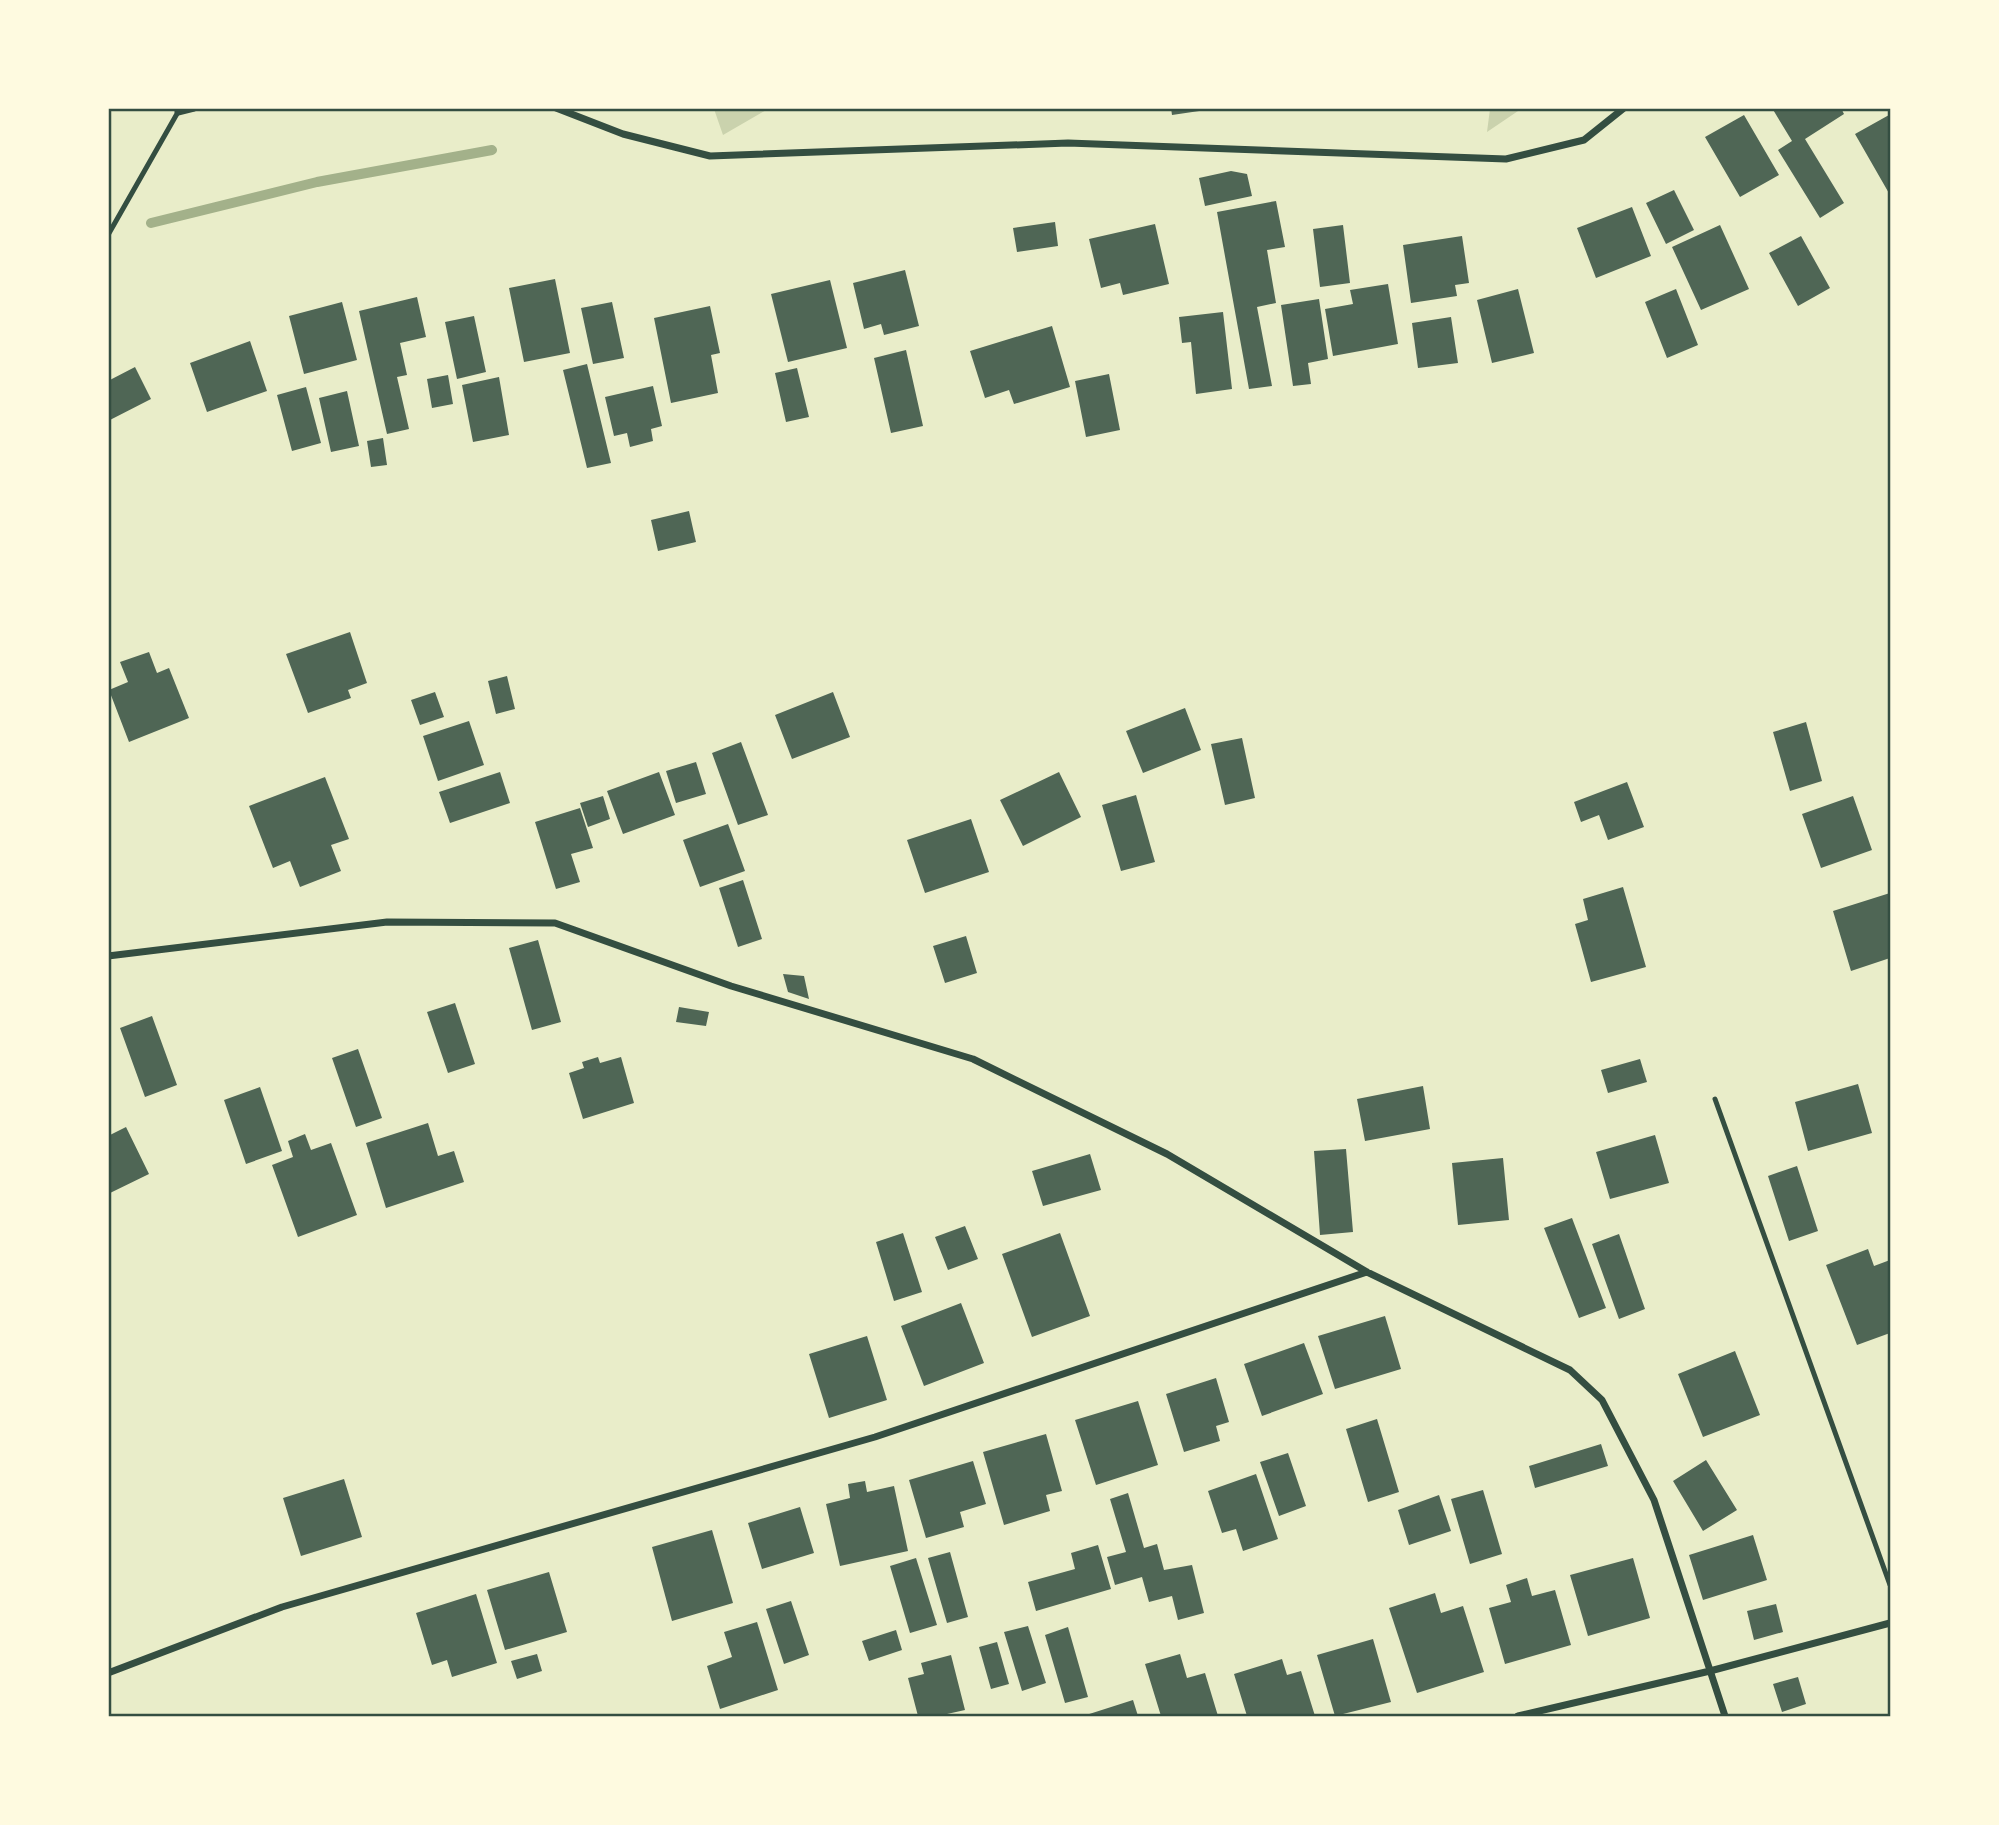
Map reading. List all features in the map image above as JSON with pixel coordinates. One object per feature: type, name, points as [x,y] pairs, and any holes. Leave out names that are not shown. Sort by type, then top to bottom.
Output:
[{"type":"street","points":[[177,110],[194,108]]},
{"type":"street","points":[[556,108],[623,134],[710,156],[1068,143],[1506,159],[1584,140],[1624,108]]},
{"type":"street","points":[[108,957],[387,922],[555,923],[731,986],[973,1059],[1167,1154],[1367,1272],[1570,1370],[1602,1400],[1654,1500],[1725,1717]]},
{"type":"street","points":[[108,1673],[282,1607],[874,1437],[1367,1272]]},
{"type":"street","points":[[1518,1717],[1710,1671],[1891,1623]]},
{"type":"lane","points":[[108,235],[177,110]]},
{"type":"lane","points":[[1715,1099],[1891,1585]]},
{"type":"green space","points":[[714,108],[768,109],[723,135]]},
{"type":"green space","points":[[1490,108],[1521,109],[1487,132]]},
{"type":"building","points":[[1171,108],[1205,108],[1206,110],[1172,115]]},
{"type":"building","points":[[1772,108],[1841,108],[1844,114],[1805,139],[1844,203],[1820,218],[1778,150],[1792,141]]},
{"type":"building","points":[[1744,115],[1779,175],[1740,197],[1705,137]]},
{"type":"building","points":[[1889,115],[1890,117],[1890,195],[1855,134]]},
{"type":"building","points":[[1231,171],[1247,174],[1252,196],[1205,206],[1199,178]]},
{"type":"building","points":[[1674,190],[1694,230],[1666,244],[1646,203]]},
{"type":"building","points":[[1276,201],[1285,247],[1267,250],[1276,303],[1257,307],[1272,386],[1249,389],[1217,212]]},
{"type":"building","points":[[1632,207],[1651,256],[1596,278],[1577,228]]},
{"type":"building","points":[[1055,222],[1058,246],[1017,252],[1013,228]]},
{"type":"building","points":[[1155,224],[1169,284],[1123,295],[1120,283],[1101,288],[1089,239]]},
{"type":"building","points":[[1343,225],[1350,283],[1320,287],[1313,229]]},
{"type":"building","points":[[1720,225],[1749,289],[1701,310],[1672,247]]},
{"type":"building","points":[[1462,236],[1469,283],[1455,285],[1457,296],[1411,303],[1403,245]]},
{"type":"building","points":[[1801,236],[1830,288],[1798,306],[1769,253]]},
{"type":"building","points":[[905,270],[919,326],[884,335],[881,324],[864,329],[853,283]]},
{"type":"building","points":[[555,279],[570,353],[524,362],[509,288]]},
{"type":"building","points":[[830,280],[847,348],[788,362],[771,294]]},
{"type":"building","points":[[1388,284],[1398,344],[1333,356],[1325,309],[1353,304],[1350,290]]},
{"type":"building","points":[[1518,289],[1534,353],[1492,363],[1477,300]]},
{"type":"building","points":[[1676,289],[1698,345],[1667,358],[1645,302]]},
{"type":"building","points":[[417,297],[426,337],[400,343],[407,375],[397,377],[409,429],[387,434],[359,311]]},
{"type":"building","points":[[1319,299],[1328,359],[1308,363],[1311,384],[1293,386],[1281,305]]},
{"type":"building","points":[[342,302],[357,360],[304,374],[289,316]]},
{"type":"building","points":[[612,302],[624,358],[593,364],[581,308]]},
{"type":"building","points":[[710,306],[720,353],[711,355],[718,393],[671,403],[654,318]]},
{"type":"building","points":[[1223,312],[1232,389],[1196,394],[1191,342],[1182,343],[1179,317]]},
{"type":"building","points":[[474,316],[486,372],[457,379],[445,322]]},
{"type":"building","points":[[1451,317],[1458,363],[1418,368],[1412,323]]},
{"type":"building","points":[[1052,326],[1070,387],[1014,404],[1009,390],[985,398],[970,351]]},
{"type":"building","points":[[250,341],[267,391],[207,412],[190,363]]},
{"type":"building","points":[[906,350],[923,426],[891,433],[874,358]]},
{"type":"building","points":[[587,364],[611,463],[587,468],[563,370]]},
{"type":"building","points":[[135,367],[151,399],[108,421],[108,381]]},
{"type":"building","points":[[797,368],[809,417],[786,422],[775,373]]},
{"type":"building","points":[[1109,374],[1120,430],[1086,437],[1075,381]]},
{"type":"building","points":[[448,375],[453,404],[432,408],[427,379]]},
{"type":"building","points":[[499,377],[509,435],[473,442],[462,385]]},
{"type":"building","points":[[653,386],[662,426],[651,429],[653,441],[630,447],[627,433],[614,436],[605,397]]},
{"type":"building","points":[[306,387],[321,443],[292,451],[277,395]]},
{"type":"building","points":[[347,391],[359,446],[331,452],[319,398]]},
{"type":"building","points":[[383,438],[387,465],[371,467],[367,441]]},
{"type":"building","points":[[689,511],[696,542],[658,551],[651,520]]},
{"type":"building","points":[[350,632],[367,683],[348,690],[351,698],[308,713],[286,654]]},
{"type":"building","points":[[149,652],[157,673],[169,668],[189,718],[129,742],[109,690],[128,682],[120,662]]},
{"type":"building","points":[[507,676],[515,709],[496,714],[488,681]]},
{"type":"building","points":[[435,692],[444,717],[420,725],[411,700]]},
{"type":"building","points":[[833,692],[850,737],[792,759],[775,715]]},
{"type":"building","points":[[1185,708],[1201,750],[1143,773],[1126,731]]},
{"type":"building","points":[[469,721],[484,765],[438,781],[423,736]]},
{"type":"building","points":[[1806,722],[1822,781],[1790,791],[1773,732]]},
{"type":"building","points":[[1242,738],[1255,798],[1225,805],[1211,744]]},
{"type":"building","points":[[741,742],[768,815],[738,825],[712,753]]},
{"type":"building","points":[[696,762],[706,794],[676,803],[666,771]]},
{"type":"building","points":[[500,772],[510,803],[450,823],[439,792]]},
{"type":"building","points":[[659,772],[675,815],[623,834],[607,791]]},
{"type":"building","points":[[1059,772],[1081,817],[1023,846],[1000,800]]},
{"type":"building","points":[[325,777],[349,839],[331,845],[341,871],[300,887],[290,861],[273,868],[249,806]]},
{"type":"building","points":[[1627,782],[1644,827],[1608,840],[1599,815],[1581,822],[1574,802]]},
{"type":"building","points":[[1136,795],[1155,862],[1121,871],[1102,805]]},
{"type":"building","points":[[603,796],[610,819],[588,827],[580,803]]},
{"type":"building","points":[[1853,796],[1872,850],[1821,868],[1802,814]]},
{"type":"building","points":[[580,808],[593,848],[571,854],[580,882],[556,889],[535,822]]},
{"type":"building","points":[[971,819],[989,872],[925,893],[907,840]]},
{"type":"building","points":[[728,824],[745,871],[700,887],[683,840]]},
{"type":"building","points":[[743,880],[762,939],[738,947],[719,888]]},
{"type":"building","points":[[1623,887],[1646,967],[1591,982],[1575,924],[1588,920],[1583,899]]},
{"type":"building","points":[[1890,893],[1890,958],[1851,971],[1833,911]]},
{"type":"building","points":[[966,936],[977,973],[945,983],[933,946]]},
{"type":"building","points":[[538,940],[561,1022],[532,1030],[509,948]]},
{"type":"building","points":[[783,974],[804,976],[809,999],[788,992]]},
{"type":"building","points":[[455,1003],[475,1064],[448,1073],[427,1012]]},
{"type":"building","points":[[679,1007],[709,1012],[706,1026],[676,1022]]},
{"type":"building","points":[[152,1016],[177,1085],[145,1097],[120,1028]]},
{"type":"building","points":[[358,1049],[382,1118],[356,1127],[332,1058]]},
{"type":"building","points":[[598,1057],[600,1063],[621,1057],[634,1103],[583,1119],[569,1073],[584,1068],[582,1062]]},
{"type":"building","points":[[1640,1059],[1647,1082],[1608,1093],[1601,1070]]},
{"type":"building","points":[[1858,1084],[1872,1133],[1808,1151],[1795,1102]]},
{"type":"building","points":[[1423,1086],[1430,1129],[1365,1141],[1357,1099]]},
{"type":"building","points":[[260,1087],[282,1151],[246,1164],[224,1100]]},
{"type":"building","points":[[428,1123],[438,1156],[454,1151],[464,1182],[386,1208],[366,1143]]},
{"type":"building","points":[[126,1127],[149,1174],[108,1194],[108,1136]]},
{"type":"building","points":[[305,1134],[311,1150],[331,1143],[357,1215],[298,1237],[272,1165],[293,1157],[288,1141]]},
{"type":"building","points":[[1655,1135],[1669,1183],[1610,1199],[1596,1152]]},
{"type":"building","points":[[1346,1149],[1353,1232],[1320,1235],[1314,1151]]},
{"type":"building","points":[[1090,1154],[1101,1190],[1043,1206],[1032,1171]]},
{"type":"building","points":[[1503,1158],[1509,1220],[1458,1225],[1452,1163]]},
{"type":"building","points":[[1797,1166],[1818,1231],[1789,1241],[1768,1176]]},
{"type":"building","points":[[1572,1218],[1606,1308],[1579,1318],[1544,1228]]},
{"type":"building","points":[[965,1226],[978,1259],[948,1270],[935,1237]]},
{"type":"building","points":[[903,1233],[922,1292],[894,1301],[876,1242]]},
{"type":"building","points":[[1060,1233],[1090,1316],[1032,1337],[1002,1254]]},
{"type":"building","points":[[1619,1234],[1645,1309],[1619,1319],[1592,1244]]},
{"type":"building","points":[[1868,1249],[1874,1266],[1890,1260],[1890,1333],[1857,1345],[1826,1265]]},
{"type":"building","points":[[961,1303],[984,1363],[924,1386],[901,1326]]},
{"type":"building","points":[[1385,1316],[1401,1369],[1335,1389],[1318,1336]]},
{"type":"building","points":[[867,1336],[887,1400],[829,1418],[809,1354]]},
{"type":"building","points":[[1304,1343],[1323,1394],[1262,1416],[1244,1364]]},
{"type":"building","points":[[1735,1351],[1760,1415],[1703,1437],[1678,1374]]},
{"type":"building","points":[[1216,1378],[1229,1422],[1216,1426],[1220,1441],[1184,1452],[1166,1394]]},
{"type":"building","points":[[1138,1401],[1158,1465],[1096,1485],[1075,1420]]},
{"type":"building","points":[[1377,1419],[1399,1492],[1368,1502],[1346,1429]]},
{"type":"building","points":[[1046,1434],[1062,1491],[1046,1495],[1050,1511],[1004,1525],[983,1452]]},
{"type":"building","points":[[1601,1444],[1608,1466],[1535,1488],[1529,1466]]},
{"type":"building","points":[[1288,1453],[1306,1506],[1279,1516],[1260,1462]]},
{"type":"building","points":[[1706,1460],[1737,1510],[1703,1531],[1673,1481]]},
{"type":"building","points":[[973,1461],[986,1504],[960,1512],[964,1527],[926,1538],[909,1480]]},
{"type":"building","points":[[1256,1474],[1278,1539],[1243,1551],[1236,1529],[1222,1533],[1208,1491]]},
{"type":"building","points":[[344,1479],[362,1537],[301,1556],[283,1498]]},
{"type":"building","points":[[865,1481],[867,1492],[894,1486],[908,1551],[840,1566],[826,1504],[850,1498],[848,1484]]},
{"type":"building","points":[[1483,1490],[1502,1554],[1470,1564],[1451,1499]]},
{"type":"building","points":[[1128,1493],[1144,1548],[1157,1544],[1164,1570],[1192,1565],[1204,1613],[1178,1620],[1172,1596],[1149,1602],[1142,1577],[1115,1585],[1107,1557],[1126,1552],[1110,1499]]},
{"type":"building","points":[[1439,1495],[1451,1531],[1409,1545],[1398,1510]]},
{"type":"building","points":[[800,1507],[814,1553],[762,1569],[748,1523]]},
{"type":"building","points":[[712,1530],[733,1603],[672,1621],[652,1547]]},
{"type":"building","points":[[1753,1535],[1767,1580],[1703,1600],[1689,1555]]},
{"type":"building","points":[[1098,1545],[1111,1589],[1036,1611],[1028,1582],[1075,1569],[1071,1553]]},
{"type":"building","points":[[950,1552],[968,1617],[947,1623],[928,1558]]},
{"type":"building","points":[[916,1558],[937,1625],[910,1633],[890,1566]]},
{"type":"building","points":[[1633,1558],[1650,1618],[1588,1636],[1570,1575]]},
{"type":"building","points":[[549,1572],[567,1632],[505,1650],[487,1590]]},
{"type":"building","points":[[1527,1578],[1532,1596],[1555,1590],[1571,1645],[1505,1664],[1489,1608],[1511,1602],[1506,1585]]},
{"type":"building","points":[[1435,1593],[1441,1613],[1463,1606],[1484,1672],[1417,1693],[1389,1608]]},
{"type":"building","points":[[476,1594],[497,1663],[452,1677],[447,1660],[432,1665],[416,1613]]},
{"type":"building","points":[[791,1601],[809,1655],[784,1664],[766,1609]]},
{"type":"building","points":[[1776,1604],[1783,1632],[1754,1640],[1747,1611]]},
{"type":"building","points":[[757,1622],[778,1690],[720,1709],[707,1666],[732,1657],[724,1632]]},
{"type":"building","points":[[1028,1626],[1046,1683],[1022,1691],[1004,1632]]},
{"type":"building","points":[[1068,1627],[1088,1697],[1065,1703],[1045,1635]]},
{"type":"building","points":[[896,1630],[902,1650],[869,1661],[862,1641]]},
{"type":"building","points":[[1373,1639],[1391,1702],[1335,1716],[1317,1655]]},
{"type":"building","points":[[997,1642],[1009,1684],[991,1689],[979,1647]]},
{"type":"building","points":[[537,1654],[542,1671],[517,1679],[511,1661]]},
{"type":"building","points":[[1180,1654],[1187,1678],[1205,1673],[1218,1716],[1161,1716],[1145,1664]]},
{"type":"building","points":[[951,1655],[965,1710],[938,1716],[918,1716],[908,1678],[924,1674],[921,1663]]},
{"type":"building","points":[[1282,1659],[1287,1675],[1301,1671],[1315,1716],[1247,1716],[1234,1674]]},
{"type":"building","points":[[1798,1677],[1806,1704],[1782,1712],[1773,1684]]},
{"type":"building","points":[[1133,1700],[1138,1716],[1083,1716]]},
{"type":"waterway","points":[[151,223],[317,182],[492,150]]}]
